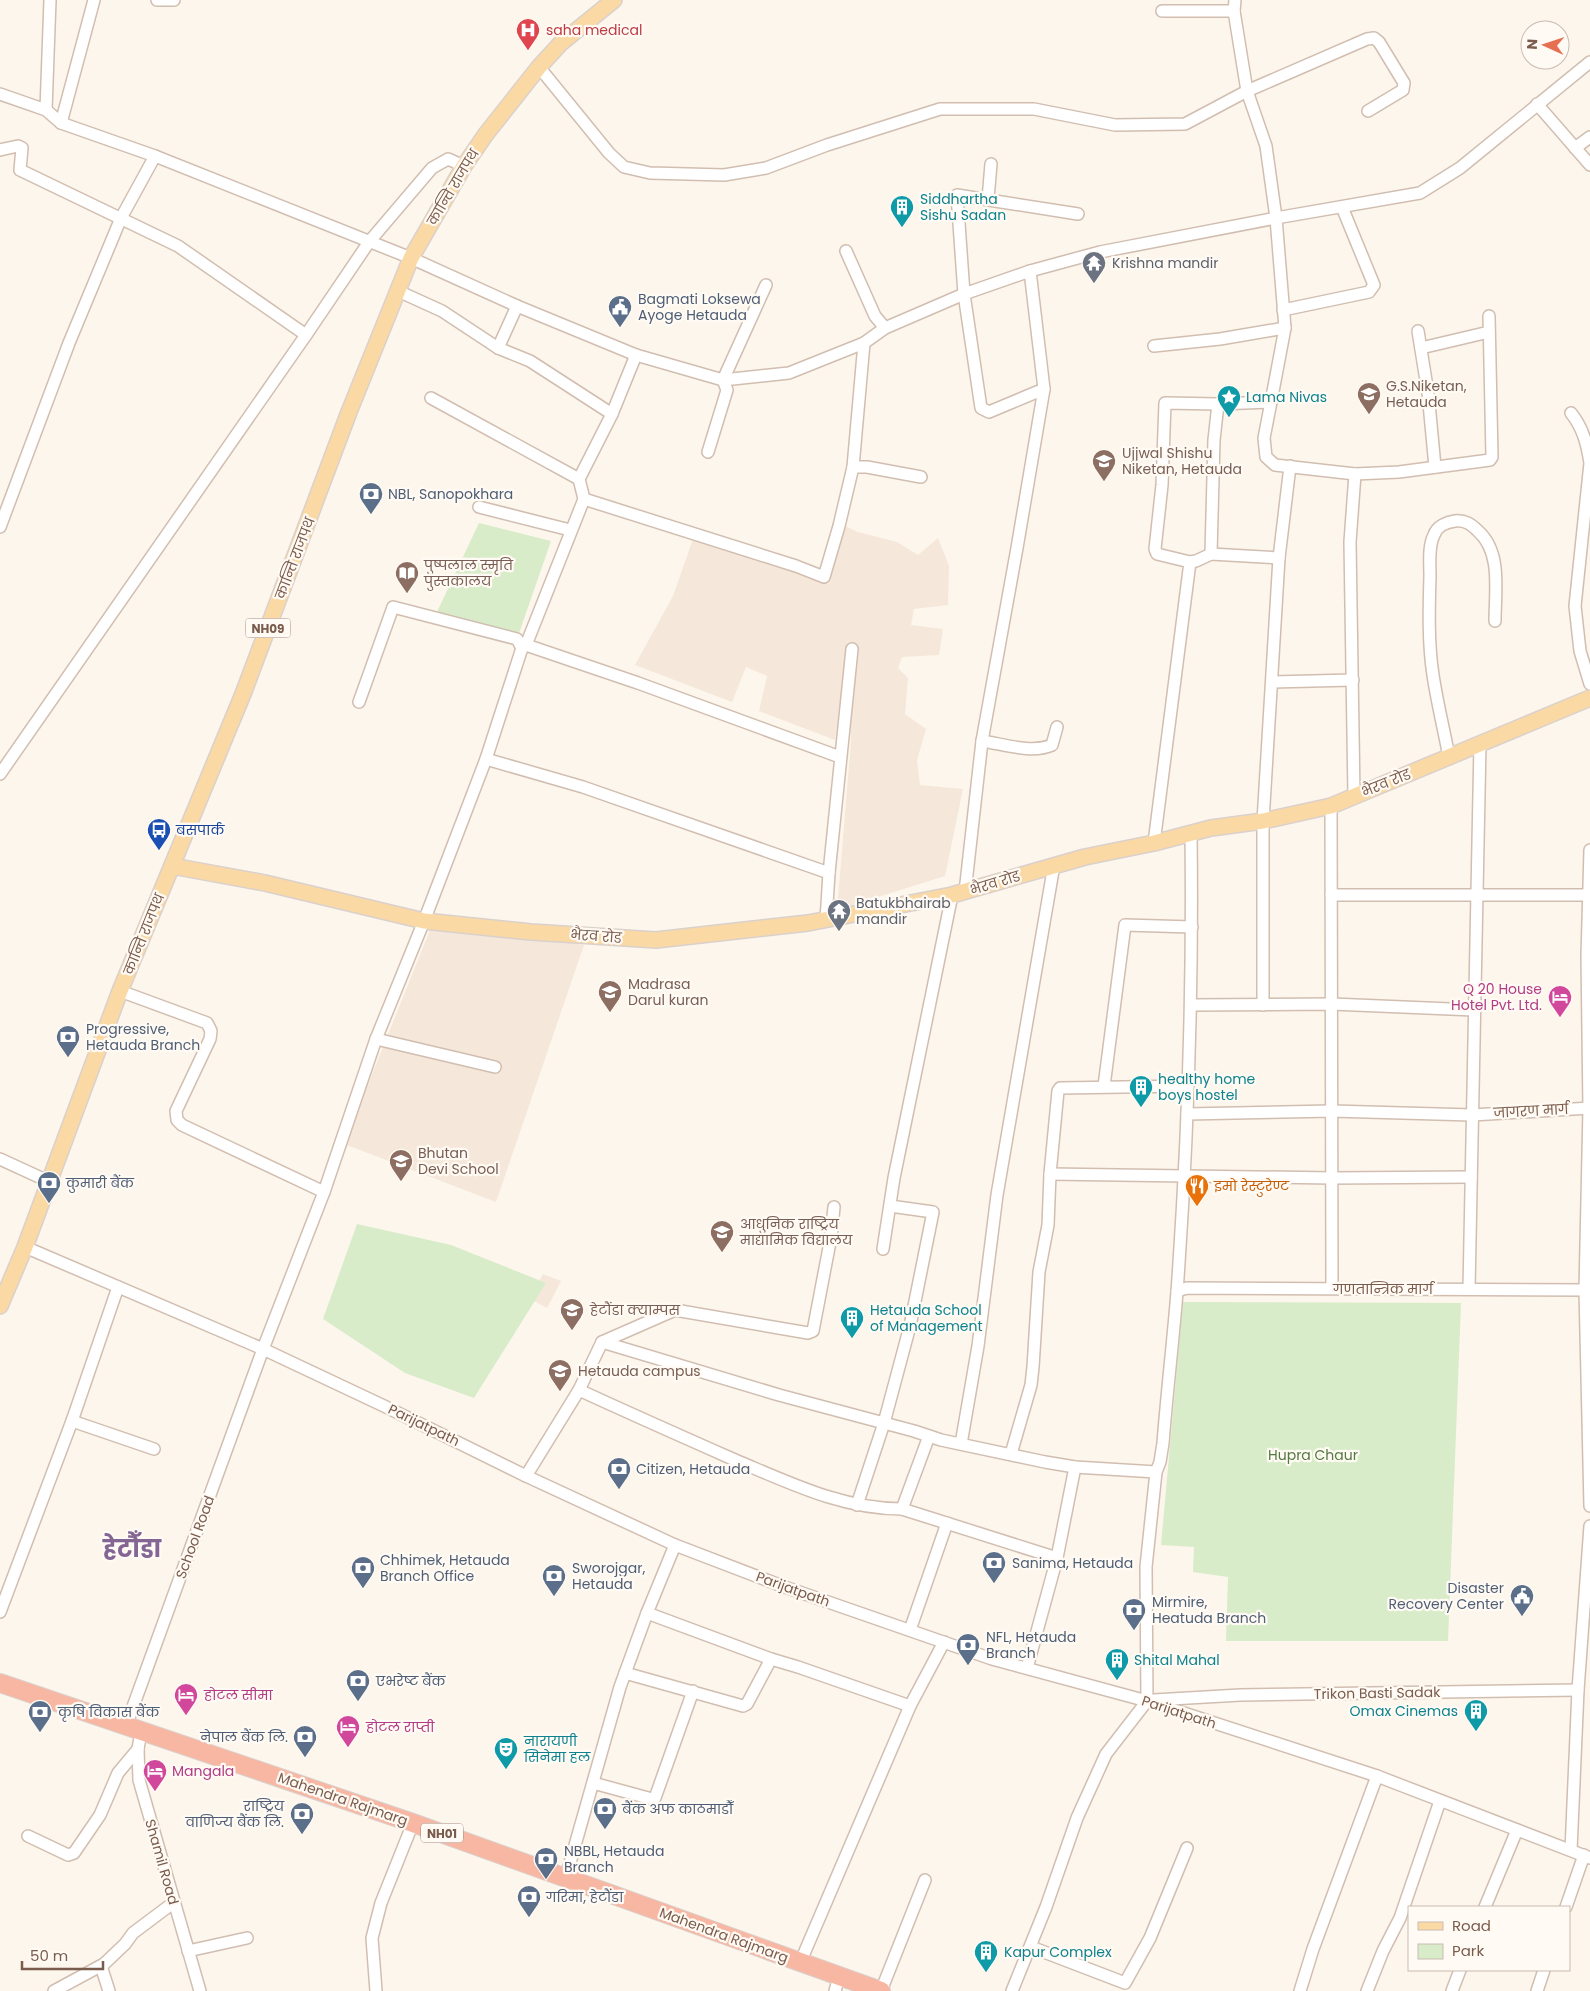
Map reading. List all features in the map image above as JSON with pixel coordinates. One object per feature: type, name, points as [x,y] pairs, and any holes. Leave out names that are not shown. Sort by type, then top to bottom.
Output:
[{"type":"highway","name":"Mahendra Rajmarg","points":[[0,1683],[566,1877],[800,1963],[837,1984],[881,1991]]},
{"type":"main road","name":"कान्ति राजपथ","points":[[0,1306],[25,1248],[120,991],[243,694],[350,412],[411,258],[464,166],[486,134],[539,67],[561,43],[614,0]]},
{"type":"main road","name":"भैरव रोड","points":[[172,866],[265,883],[424,921],[540,932],[656,940],[826,920],[959,894],[1085,856],[1154,843],[1211,828],[1262,821],[1331,806],[1590,698]]},
{"type":"street","points":[[46,110],[50,0]]},
{"type":"street","points":[[61,123],[94,0]]},
{"type":"street","points":[[151,0],[174,0]]},
{"type":"street","points":[[1162,11],[1234,5],[1247,91],[1266,146],[1276,218],[1285,328],[1264,438],[1266,457],[1275,465],[1355,474],[1399,472],[1490,460],[1492,457],[1489,316]]},
{"type":"street","points":[[539,67],[609,153],[624,167],[650,173],[724,175],[766,168],[827,145],[940,109],[1034,109],[1115,125],[1185,124],[1247,91],[1367,39],[1374,38],[1379,42],[1404,83],[1404,87],[1403,90],[1368,111]]},
{"type":"street","points":[[0,94],[46,110],[61,123],[156,156],[411,258],[517,306],[636,355],[722,380],[789,373],[864,343],[885,328],[964,294],[1030,271],[1100,252],[1276,218],[1420,193],[1460,168],[1590,62]]},
{"type":"street","points":[[1538,104],[1590,165]]},
{"type":"street","points":[[1575,148],[1590,137]]},
{"type":"street","points":[[0,150],[18,146],[22,148],[20,170],[185,250],[306,335]]},
{"type":"street","points":[[0,527],[69,343],[121,218],[156,156]]},
{"type":"street","points":[[0,774],[369,242],[432,168],[448,159],[464,166]]},
{"type":"street","points":[[988,199],[992,164]]},
{"type":"street","points":[[1044,389],[989,412],[981,408],[964,294],[957,195],[1078,214]]},
{"type":"street","points":[[1283,310],[1369,292],[1373,289],[1374,285],[1342,207]]},
{"type":"street","points":[[846,250],[875,316],[885,328]]},
{"type":"street","points":[[883,1248],[890,1206],[959,894],[982,741],[1044,389],[1030,271]]},
{"type":"street","points":[[722,380],[766,285]]},
{"type":"street","points":[[398,291],[442,311],[498,348],[530,361],[612,414]]},
{"type":"street","points":[[498,348],[517,306]]},
{"type":"street","points":[[1154,346],[1226,338],[1285,328]]},
{"type":"street","points":[[1418,331],[1428,393],[1435,467]]},
{"type":"street","points":[[1421,348],[1489,332]]},
{"type":"street","points":[[636,355],[612,414],[579,479],[584,499],[796,566],[824,577],[839,526],[852,467],[864,343]]},
{"type":"street","points":[[708,452],[727,390],[722,380]]},
{"type":"street","points":[[431,398],[579,479]]},
{"type":"street","points":[[1271,402],[1218,404],[1164,403],[1162,485],[1155,549],[1157,554],[1190,562],[1211,554],[1279,558]]},
{"type":"street","points":[[1211,554],[1214,440],[1218,404]]},
{"type":"street","points":[[1571,413],[1580,424],[1590,463],[1575,606],[1580,651],[1590,684]]},
{"type":"street","points":[[1264,1005],[1262,821],[1279,558],[1290,466]]},
{"type":"street","points":[[852,467],[867,467],[921,477]]},
{"type":"street","points":[[1354,796],[1350,542],[1355,474]]},
{"type":"street","name":"School Road","points":[[134,1729],[263,1349],[324,1192],[376,1039],[424,921],[486,759],[524,646],[584,499]]},
{"type":"street","points":[[480,507],[570,530]]},
{"type":"street","points":[[1449,757],[1433,673],[1429,601],[1430,558],[1434,534],[1449,521],[1461,521],[1472,524],[1485,536],[1492,549],[1495,621]]},
{"type":"street","points":[[1154,843],[1190,562]]},
{"type":"street","points":[[359,702],[393,607],[517,639],[524,646],[647,686],[840,757]]},
{"type":"street","points":[[826,920],[840,757],[852,649]]},
{"type":"street","points":[[1272,682],[1353,680]]},
{"type":"street","points":[[982,741],[1036,749],[1052,745],[1057,727]]},
{"type":"street","points":[[1469,1289],[1480,744]]},
{"type":"street","points":[[486,759],[583,787],[829,873]]},
{"type":"street","points":[[1331,806],[1332,1288]]},
{"type":"street","points":[[1012,1991],[1031,1947],[1077,1818],[1106,1754],[1147,1701],[1146,1567],[1156,1472],[1160,1462],[1163,1443],[1177,1292],[1187,1114],[1192,927],[1191,833]]},
{"type":"street","points":[[1590,850],[1587,956],[1590,1108],[1587,1290],[1590,1506]]},
{"type":"street","points":[[961,1444],[978,1346],[996,1195],[1054,865]]},
{"type":"street","points":[[1331,896],[1589,895]]},
{"type":"street","points":[[1104,1086],[1125,925],[1192,927]]},
{"type":"street","points":[[120,991],[207,1023],[211,1030],[210,1039],[176,1111],[177,1120],[182,1125],[324,1192]]},
{"type":"street","points":[[1190,1004],[1332,1004],[1474,1010]]},
{"type":"street","points":[[376,1039],[495,1067]]},
{"type":"street","points":[[1011,1454],[1030,1385],[1033,1367],[1039,1272],[1048,1225],[1050,1174],[1058,1091],[1060,1088],[1104,1086],[1187,1086]]},
{"type":"street","name":"जागरण मार्ग","points":[[1187,1114],[1332,1111],[1472,1115],[1590,1108]]},
{"type":"street","points":[[0,1159],[50,1182]]},
{"type":"street","points":[[1050,1174],[1332,1178],[1471,1177]]},
{"type":"street","points":[[858,1505],[884,1423],[910,1326],[933,1212],[890,1206]]},
{"type":"street","points":[[526,1476],[579,1390],[602,1342],[675,1310],[808,1333],[813,1331],[832,1237],[834,1207]]},
{"type":"street","name":"Parijatpath","points":[[25,1248],[263,1349],[393,1410],[526,1476],[675,1545],[782,1586],[992,1659],[1147,1701],[1377,1776],[1587,1856]]},
{"type":"street","points":[[0,1612],[72,1421],[118,1287]]},
{"type":"street","name":"गणतान्त्रिक मार्ग","points":[[1177,1292],[1187,1288],[1587,1290]]},
{"type":"street","points":[[602,1342],[779,1395],[961,1444],[1075,1467],[1156,1472]]},
{"type":"street","points":[[579,1390],[813,1493],[878,1509],[902,1509],[1057,1558]]},
{"type":"street","points":[[72,1421],[154,1449]]},
{"type":"street","points":[[902,1509],[930,1436]]},
{"type":"street","points":[[1027,1668],[1057,1558],[1075,1467]]},
{"type":"street","points":[[910,1630],[947,1523]]},
{"type":"street","points":[[1571,1850],[1578,1690],[1590,1526]]},
{"type":"street","points":[[566,1877],[625,1673],[675,1545]]},
{"type":"street","points":[[647,1613],[771,1659],[910,1706]]},
{"type":"street","points":[[800,1963],[910,1706],[944,1642]]},
{"type":"street","points":[[625,1673],[743,1706],[747,1704],[771,1659]]},
{"type":"street","name":"Trikon Basti Sadak","points":[[1147,1701],[1240,1695],[1578,1690]]},
{"type":"street","points":[[593,1783],[652,1799],[655,1798],[693,1691]]},
{"type":"street","name":"Shamil Road","points":[[134,1729],[138,1749],[139,1780],[200,1991]]},
{"type":"street","points":[[28,1836],[68,1855],[74,1853],[100,1815],[118,1773],[138,1749]]},
{"type":"street","points":[[1300,1991],[1313,1949],[1377,1776]]},
{"type":"street","points":[[1367,1991],[1400,1918],[1440,1801]]},
{"type":"street","points":[[376,1991],[372,1938],[380,1903],[413,1823]]},
{"type":"street","points":[[1485,1906],[1517,1830]]},
{"type":"street","points":[[1031,1947],[1124,1983],[1150,1938],[1188,1848]]},
{"type":"street","points":[[1566,1906],[1587,1856]]},
{"type":"street","points":[[881,1991],[925,1880]]},
{"type":"street","points":[[54,1991],[100,1966],[126,1944],[134,1933],[173,1903]]},
{"type":"street","points":[[188,1950],[247,1938]]},
{"type":"street","points":[[100,1966],[109,1991]]},
{"type":"street","points":[[1452,1991],[1460,1971]]},
{"type":"street","points":[[1537,1991],[1544,1971]]},
{"type":"shaded area","points":[[841,524],[858,532],[897,542],[918,555],[938,538],[949,566],[948,605],[914,609],[911,625],[943,629],[939,655],[902,657],[898,668],[908,678],[905,714],[926,729],[917,760],[920,785],[963,789],[945,876],[837,910],[851,741],[848,640],[835,740],[759,711],[767,676],[746,667],[732,702],[635,665],[673,596],[694,536],[828,584]]},
{"type":"shaded area","points":[[432,925],[584,945],[496,1202],[344,1144]]},
{"type":"shaded area","points":[[543,1274],[561,1281],[547,1308],[530,1299]]},
{"type":"green space","points":[[479,523],[551,541],[517,639],[436,614]]},
{"type":"green space","points":[[357,1224],[451,1245],[546,1283],[474,1398],[405,1373],[323,1319]]},
{"type":"green space","name":"Hupra Chaur","points":[[1183,1302],[1461,1303],[1448,1641],[1226,1641],[1228,1577],[1193,1572],[1194,1547],[1161,1545]]},
{"type":"place","name":"saha medical","points":[[528,51]]},
{"type":"place","name":"Siddhartha Sishu Sadan","points":[[902,228]]},
{"type":"place","name":"Krishna mandir","points":[[1094,284]]},
{"type":"place","name":"Bagmati Loksewa Ayoge Hetauda","points":[[620,328]]},
{"type":"place","name":"G.S.Niketan, Hetauda","points":[[1369,415]]},
{"type":"place","name":"Lama Nivas","points":[[1229,418]]},
{"type":"place","name":"Ujjwal Shishu Niketan, Hetauda","points":[[1104,482]]},
{"type":"place","name":"NBL, Sanopokhara","points":[[371,515]]},
{"type":"place","name":"पुष्पलाल स्मृति पुस्तकालय","points":[[407,594]]},
{"type":"place","name":"बसपार्क","points":[[159,851]]},
{"type":"place","name":"Batukbhairab mandir","points":[[839,932]]},
{"type":"place","name":"Madrasa Darul kuran","points":[[610,1013]]},
{"type":"place","name":"Q 20 House Hotel Pvt. Ltd.","points":[[1560,1018]]},
{"type":"place","name":"Progressive, Hetauda Branch","points":[[68,1058]]},
{"type":"place","name":"healthy home boys hostel","points":[[1141,1108]]},
{"type":"place","name":"Bhutan Devi School","points":[[401,1182]]},
{"type":"place","name":"कुमारी बैंक","points":[[49,1204]]},
{"type":"place","name":"इमो रेस्टुरेण्ट","points":[[1197,1207]]},
{"type":"place","name":"आधुनिक राष्ट्रिय माद्यामिक विद्यालय","points":[[722,1253]]},
{"type":"place","name":"हेटौंडा क्याम्पस","points":[[572,1331]]},
{"type":"place","name":"Hetauda School of Management","points":[[852,1339]]},
{"type":"place","name":"Hetauda campus","points":[[560,1392]]},
{"type":"place","name":"Citizen, Hetauda","points":[[619,1490]]},
{"type":"place","name":"Sanima, Hetauda","points":[[994,1584]]},
{"type":"place","name":"Chhimek, Hetauda Branch Office","points":[[363,1589]]},
{"type":"place","name":"Sworojgar, Hetauda","points":[[554,1597]]},
{"type":"place","name":"Disaster Recovery Center","points":[[1522,1617]]},
{"type":"place","name":"Mirmire, Heatuda Branch","points":[[1134,1631]]},
{"type":"place","name":"NFL, Hetauda Branch","points":[[968,1666]]},
{"type":"place","name":"Shital Mahal","points":[[1117,1681]]},
{"type":"place","name":"एभरेष्ट बैंक","points":[[358,1702]]},
{"type":"place","name":"होटल सीमा","points":[[186,1716]]},
{"type":"place","name":"Omax Cinemas","points":[[1476,1732]]},
{"type":"place","name":"कृषि विकास बैंक","points":[[40,1733]]},
{"type":"place","name":"होटल राप्ती","points":[[348,1748]]},
{"type":"place","name":"नेपाल बैंक लि.","points":[[305,1758]]},
{"type":"place","name":"नारायणी सिनेमा हल","points":[[506,1770]]},
{"type":"place","name":"Mangala","points":[[155,1792]]},
{"type":"place","name":"बैंक अफ काठमाडौँ","points":[[605,1830]]},
{"type":"place","name":"राष्ट्रिय वाणिज्य बैंक लि.","points":[[302,1835]]},
{"type":"place","name":"NBBL, Hetauda Branch","points":[[546,1880]]},
{"type":"place","name":"गरिमा, हेटौंडा","points":[[529,1918]]},
{"type":"place","name":"Kapur Complex","points":[[986,1973]]},
{"type":"district","name":"हेटौँडा","points":[[132,1548]]}]
